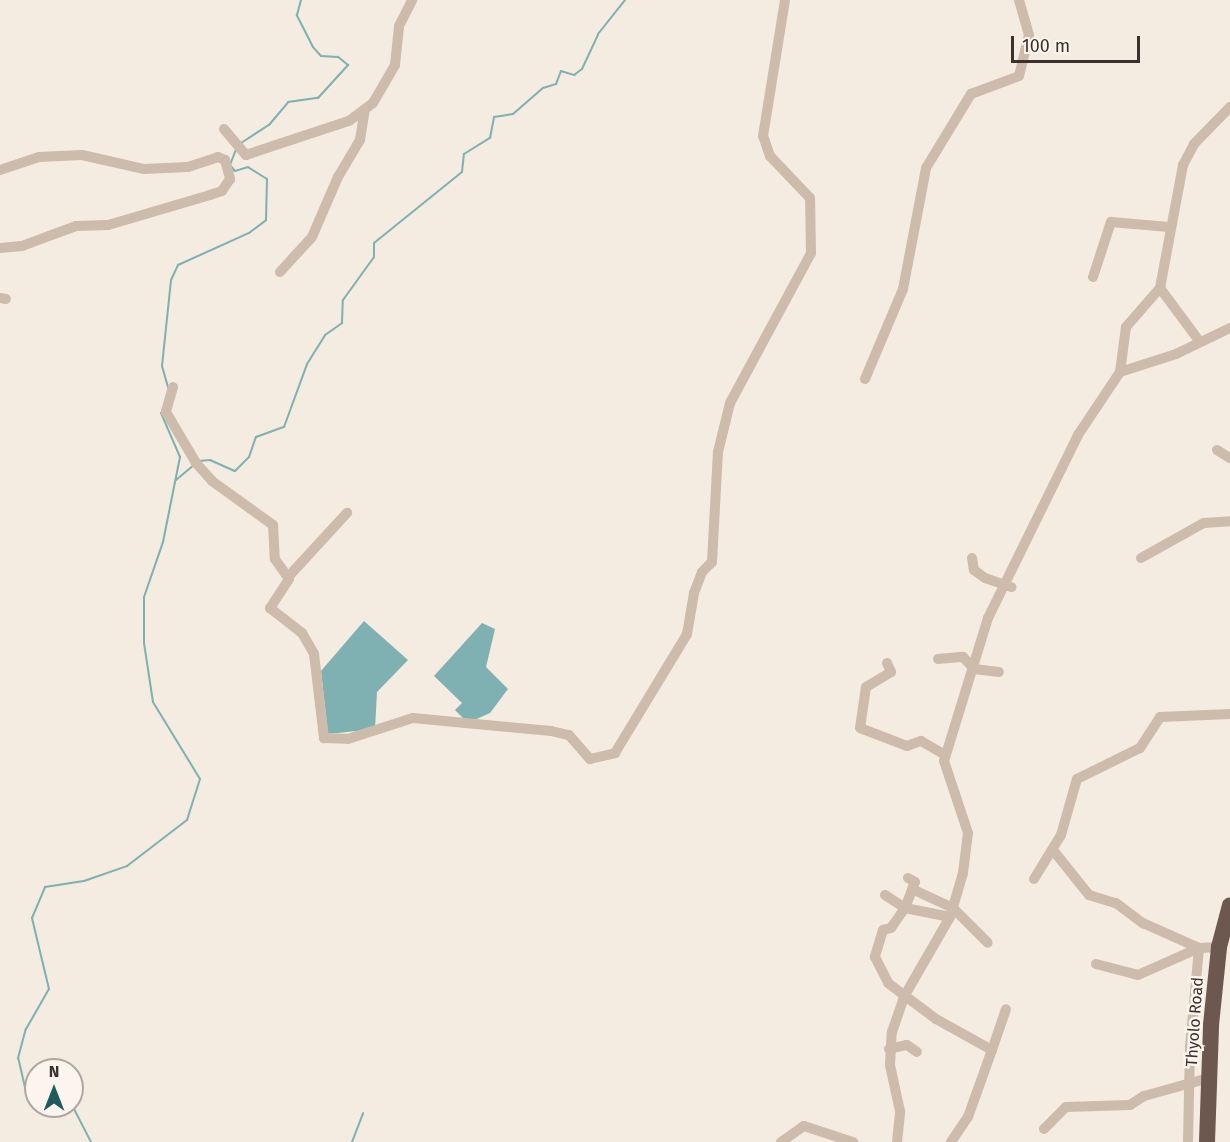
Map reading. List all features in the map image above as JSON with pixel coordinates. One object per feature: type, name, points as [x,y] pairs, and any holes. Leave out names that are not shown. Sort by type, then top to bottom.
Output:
[{"type":"highway","name":"Thyolo Road","points":[[1207,1142],[1209,1078],[1219,947],[1229,916]]},
{"type":"street","points":[[224,129],[246,155],[349,121],[365,109],[396,65],[399,27],[412,0]]},
{"type":"street","points":[[346,513],[289,576],[270,608],[302,633],[314,654],[324,738],[348,739],[413,718],[551,730],[569,735],[590,759],[615,753],[673,663],[687,634],[694,593],[702,572],[712,562],[718,452],[730,403],[811,253],[810,198],[770,156],[763,136],[785,0]]},
{"type":"street","points":[[865,380],[903,289],[926,168],[971,94],[1019,76],[1029,35],[1018,0]]},
{"type":"street","points":[[897,1142],[900,1111],[889,1049],[905,995],[952,912],[968,833],[944,766],[945,755],[972,662],[1078,435],[1120,372],[1126,327],[1160,288],[1169,227],[1183,165],[1194,144],[1230,107]]},
{"type":"street","points":[[280,272],[312,237],[338,177],[360,140],[365,109]]},
{"type":"street","points":[[0,170],[39,157],[82,154],[147,169],[189,167],[218,157],[225,160],[230,179],[222,191],[210,195],[108,225],[76,226],[22,246],[0,248]]},
{"type":"street","points":[[1093,277],[1111,222],[1169,227]]},
{"type":"street","points":[[1160,288],[1200,342]]},
{"type":"street","points":[[1120,372],[1200,342],[1230,328]]},
{"type":"street","points":[[173,387],[166,412],[182,442],[212,482],[273,525],[275,559],[289,576]]},
{"type":"street","points":[[1218,450],[1230,458]]},
{"type":"street","points":[[1141,558],[1204,523],[1230,521]]},
{"type":"street","points":[[972,558],[974,570],[1008,586]]},
{"type":"street","points":[[938,659],[963,657],[972,662],[974,669],[999,672]]},
{"type":"street","points":[[887,663],[891,672],[866,687],[860,728],[907,746],[921,741],[945,755]]},
{"type":"street","points":[[1034,879],[1053,850],[1077,779],[1140,748],[1160,717],[1230,714]]},
{"type":"street","points":[[1053,850],[1089,895],[1116,903],[1143,923],[1199,948]]},
{"type":"street","points":[[988,943],[952,912],[910,883],[905,908],[891,928],[883,930],[875,957],[888,983],[936,1019],[992,1050]]},
{"type":"street","points":[[885,895],[905,908],[952,912]]},
{"type":"street","points":[[1096,964],[1138,975],[1199,948],[1219,947]]},
{"type":"street","points":[[1188,1142],[1199,948]]},
{"type":"street","points":[[951,1142],[968,1117],[1006,1010]]},
{"type":"street","points":[[889,1049],[907,1045],[917,1052]]},
{"type":"street","points":[[1044,1129],[1066,1107],[1130,1106],[1151,1094],[1190,1086],[1209,1078]]},
{"type":"street","points":[[781,1142],[804,1126],[853,1142]]},
{"type":"water","points":[[364,621],[408,660],[377,692],[375,729],[328,734],[321,671]]},
{"type":"water","points":[[482,623],[495,629],[486,667],[508,689],[490,713],[468,723],[455,710],[462,703],[434,676]]},
{"type":"waterway","points":[[241,143],[269,125],[288,102],[318,98],[348,65],[338,57],[321,56],[313,47],[297,15],[301,0]]},
{"type":"waterway","points":[[199,461],[210,460],[235,471],[249,457],[256,437],[284,427],[307,364],[325,335],[342,323],[343,300],[374,257],[374,243],[462,172],[464,154],[490,138],[494,117],[513,114],[543,88],[556,84],[561,71],[574,75],[582,69],[598,34],[625,0]]},
{"type":"waterway","points":[[168,387],[162,366],[171,280],[178,265],[249,233],[266,220],[267,179],[248,167],[235,171],[230,165],[236,149]]},
{"type":"waterway","points":[[24,1083],[18,1058],[26,1029],[49,989],[32,918],[45,887],[84,881],[127,866],[187,820],[200,779],[153,702],[144,643],[144,597],[163,542],[180,457],[161,413]]},
{"type":"waterway","points":[[176,480],[194,465]]},
{"type":"waterway","points":[[352,1142],[363,1113]]},
{"type":"waterway","points":[[79,1118],[91,1142]]}]
